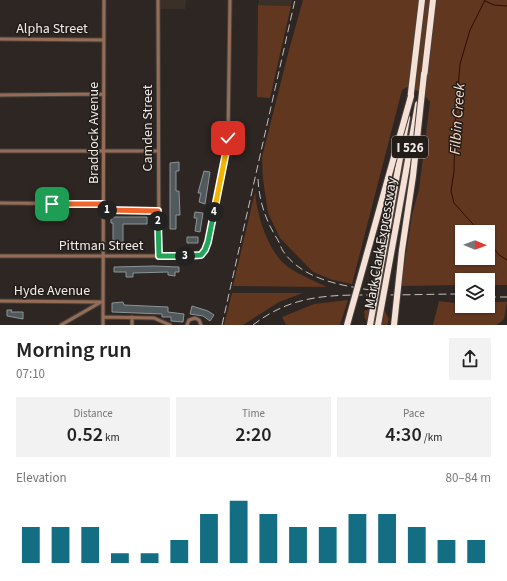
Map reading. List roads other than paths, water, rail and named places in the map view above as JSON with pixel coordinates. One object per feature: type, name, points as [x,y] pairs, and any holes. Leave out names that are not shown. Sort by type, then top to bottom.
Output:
[{"type":"highway","name":"Mark Clark Expressway","points":[[370,325],[411,96],[422,0]]},
{"type":"highway","name":"Mark Clark Expressway","points":[[378,325],[424,74],[433,0]]},
{"type":"highway","points":[[394,325],[424,74]]},
{"type":"highway","points":[[347,325],[411,96]]},
{"type":"street","name":"Braddock Avenue","points":[[103,325],[104,0]]},
{"type":"street","name":"Camden Street","points":[[158,0],[159,256]]},
{"type":"street","name":"Pittman Street","points":[[0,256],[201,255],[208,242],[227,146],[230,0]]},
{"type":"street","name":"Alpha Street","points":[[0,39],[104,40]]},
{"type":"street","points":[[0,95],[104,94]]},
{"type":"street","points":[[0,151],[158,152]]},
{"type":"street","points":[[0,203],[104,204]]},
{"type":"street","points":[[104,210],[158,211]]},
{"type":"street","name":"Hyde Avenue","points":[[0,301],[103,302]]},
{"type":"street","points":[[61,325],[103,302]]},
{"type":"street","points":[[103,317],[157,318],[170,325]]},
{"type":"street","points":[[132,317],[132,325]]},
{"type":"street","points":[[187,325],[189,320],[195,318],[199,320],[200,325]]},
{"type":"waterway","name":"Filbin Creek","points":[[474,225],[454,203],[451,191],[454,171],[455,124],[460,64],[470,30],[485,0]]},
{"type":"waterway","points":[[485,1],[494,5],[507,6]]},
{"type":"waterway","name":"Filbin Creek","points":[[495,250],[499,255],[507,260]]},
{"type":"railway","points":[[222,325],[295,0]]},
{"type":"railway","points":[[258,179],[261,202],[266,216],[283,251],[291,261],[300,268],[322,279],[346,286],[370,290]]},
{"type":"railway","points":[[253,325],[284,307],[299,301],[314,298],[347,295],[455,294]]},
{"type":"railway","points":[[495,297],[507,297]]}]
